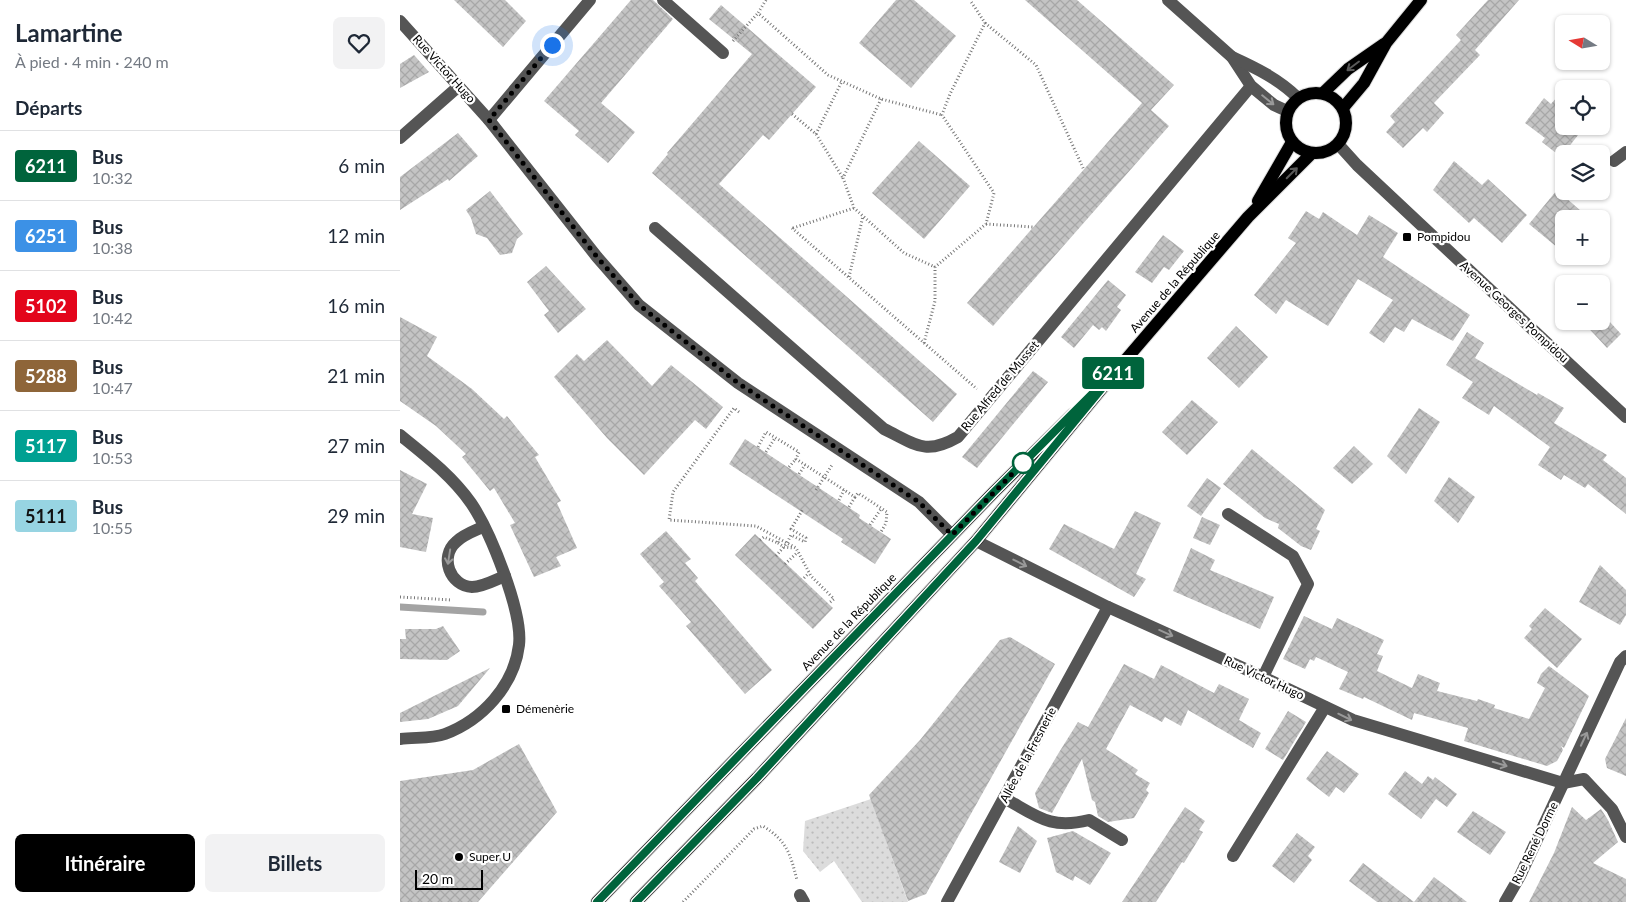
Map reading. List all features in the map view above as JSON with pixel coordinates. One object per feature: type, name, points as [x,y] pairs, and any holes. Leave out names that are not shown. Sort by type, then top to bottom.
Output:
[{"type":"main road","points":[[1343,108],[1364,83],[1386,43],[1421,0]]},
{"type":"main road","points":[[1323,93],[1348,69],[1386,43]]},
{"type":"main road","points":[[1312,93],[1323,93],[1336,100],[1343,108],[1346,127],[1338,144],[1324,153],[1311,154],[1300,150],[1292,142],[1285,126],[1287,111],[1298,98],[1312,93]]},
{"type":"main road","name":"Avenue de la République","points":[[1248,217],[1292,142]]},
{"type":"main road","name":"Avenue de la République","points":[[636,902],[757,778],[976,541],[1122,364],[1248,217],[1311,154]]},
{"type":"main road","name":"Avenue de la République","points":[[597,902],[952,535],[1122,364]]},
{"type":"street","points":[[489,120],[590,0]]},
{"type":"street","points":[[663,0],[723,53]]},
{"type":"street","points":[[1168,0],[1232,57],[1250,86],[1274,105],[1287,111]]},
{"type":"street","name":"Rue Victor Hugo","points":[[400,21],[489,120],[597,257],[639,305],[738,383],[919,502],[952,535]]},
{"type":"street","points":[[1232,57],[1257,68],[1288,88],[1298,98]]},
{"type":"street","points":[[400,138],[459,86]]},
{"type":"street","name":"Rue Alfred de Musset","points":[[655,228],[884,429],[923,447],[941,446],[958,437],[1250,86]]},
{"type":"street","name":"Avenue Georges Pompidou","points":[[1338,144],[1364,172],[1626,417]]},
{"type":"street","points":[[1614,161],[1626,152]]},
{"type":"street","points":[[400,435],[444,472],[472,504],[510,589],[519,643],[515,664],[499,694],[471,722],[443,735],[400,739]]},
{"type":"street","points":[[1228,514],[1293,556],[1308,584],[1263,677]]},
{"type":"street","points":[[483,527],[463,537],[450,549],[448,566],[451,575],[463,585],[472,587],[480,586],[505,576]]},
{"type":"street","name":"Rue Victor Hugo","points":[[976,541],[1108,607],[1263,677],[1352,720],[1563,783],[1584,779],[1612,809],[1626,837]]},
{"type":"street","name":"Allée de la Fresnerie","points":[[947,902],[1108,607]]},
{"type":"street","name":"Rue René Dorme","points":[[1505,902],[1520,876],[1620,662],[1626,656]]},
{"type":"street","points":[[1233,856],[1325,707]]},
{"type":"street","points":[[1004,798],[1046,821],[1068,825],[1089,820],[1122,840]]},
{"type":"path","points":[[723,53],[758,13],[766,0]]},
{"type":"path","points":[[970,0],[985,23],[1036,65],[1084,170]]},
{"type":"path","points":[[758,13],[828,75],[881,99],[942,115],[994,193],[986,224],[935,267],[935,301],[924,343]]},
{"type":"path","points":[[942,115],[950,94],[985,23]]},
{"type":"path","points":[[816,134],[842,81]]},
{"type":"path","points":[[843,178],[881,99]]},
{"type":"path","points":[[792,114],[816,134],[843,178],[854,208],[904,253],[935,267]]},
{"type":"path","points":[[854,208],[792,228],[989,400]]},
{"type":"path","points":[[849,277],[863,216]]},
{"type":"path","points":[[986,224],[1033,227]]},
{"type":"path","points":[[739,412],[734,408],[673,492],[669,520],[756,526],[779,541],[784,547],[796,548]]},
{"type":"path","points":[[758,446],[766,432],[799,452],[789,467]]},
{"type":"path","points":[[766,452],[775,438]]},
{"type":"path","points":[[816,490],[841,452]]},
{"type":"path","points":[[796,459],[855,497]]},
{"type":"path","points":[[799,474],[805,465]]},
{"type":"path","points":[[839,500],[844,490]]},
{"type":"path","points":[[849,507],[858,492],[887,512],[886,523],[880,532]]},
{"type":"path","points":[[870,525],[881,508]]},
{"type":"path","points":[[776,556],[788,543],[791,535],[805,542],[806,538],[791,529],[802,509]]},
{"type":"path","points":[[760,540],[764,537],[788,543],[796,548],[809,573],[834,599],[829,603]]},
{"type":"path","points":[[785,564],[798,552]]},
{"type":"path","points":[[804,578],[809,573]]},
{"type":"path","points":[[813,588],[817,582]]},
{"type":"path","points":[[683,902],[754,829],[763,826],[778,836],[789,850],[802,899]]},
{"type":"shaded area","points":[[871,799],[908,902],[862,902],[834,861],[820,872],[803,851],[805,821]]},
{"type":"building","points":[[454,0],[505,0],[526,21],[503,47]]},
{"type":"building","points":[[631,0],[653,0],[673,19],[601,103],[635,132],[608,163],[575,135],[579,131],[544,101]]},
{"type":"building","points":[[896,0],[914,0],[956,36],[911,88],[859,43]]},
{"type":"building","points":[[1025,0],[1077,0],[1174,85],[1151,110],[1169,126],[993,326],[967,303],[1142,103]]},
{"type":"building","points":[[1488,0],[1519,0],[1475,50],[1480,55],[1434,103],[1444,113],[1427,132],[1423,128],[1403,148],[1386,132],[1395,122],[1390,116],[1461,40],[1456,35]]},
{"type":"building","points":[[721,5],[816,87],[769,140],[763,135],[719,184],[957,394],[933,422],[652,173],[752,54],[709,19]]},
{"type":"building","points":[[414,55],[429,72],[400,88],[400,64]]},
{"type":"building","points":[[1544,98],[1551,104],[1555,99],[1555,135],[1578,135],[1570,145],[1555,145],[1555,152],[1542,142],[1545,138],[1525,123]]},
{"type":"building","points":[[458,133],[478,156],[449,181],[448,179],[400,210],[400,177]]},
{"type":"building","points":[[919,141],[970,186],[924,239],[872,193]]},
{"type":"building","points":[[1454,161],[1482,185],[1488,179],[1527,215],[1502,243],[1474,218],[1469,223],[1433,190]]},
{"type":"building","points":[[490,191],[523,234],[517,239],[512,253],[500,255],[487,238],[476,234],[471,218],[466,210]]},
{"type":"building","points":[[1555,192],[1555,200],[1568,200],[1580,210],[1555,210],[1555,246],[1529,224]]},
{"type":"building","points":[[1306,211],[1319,219],[1323,212],[1357,235],[1369,215],[1398,233],[1383,257],[1470,315],[1453,341],[1412,319],[1404,332],[1395,327],[1384,343],[1369,333],[1393,300],[1358,279],[1328,326],[1286,300],[1276,314],[1254,295],[1296,243],[1288,238]]},
{"type":"building","points":[[1163,235],[1184,251],[1169,270],[1164,267],[1152,283],[1135,272]]},
{"type":"building","points":[[546,266],[586,309],[558,333],[544,315],[549,311],[527,282]]},
{"type":"building","points":[[1108,280],[1126,295],[1117,307],[1121,310],[1106,331],[1102,327],[1099,330],[1093,325],[1074,348],[1061,337]]},
{"type":"building","points":[[400,317],[437,337],[427,356],[472,389],[504,419],[507,416],[539,455],[535,457],[561,501],[557,503],[577,548],[556,557],[561,566],[534,577],[510,525],[515,523],[494,488],[490,491],[462,457],[466,454],[436,426],[400,401]]},
{"type":"building","points":[[1610,322],[1621,334],[1607,348],[1590,330],[1610,330]]},
{"type":"building","points":[[1236,326],[1268,357],[1239,388],[1207,358]]},
{"type":"building","points":[[1467,332],[1484,343],[1475,358],[1537,395],[1538,393],[1564,408],[1554,423],[1607,455],[1603,460],[1626,478],[1626,514],[1588,484],[1585,488],[1564,475],[1561,480],[1538,465],[1550,447],[1494,406],[1489,415],[1462,398],[1473,382],[1446,365]]},
{"type":"building","points":[[607,340],[652,386],[671,365],[723,407],[706,429],[695,420],[644,475],[607,438],[554,377],[577,354],[584,361]]},
{"type":"building","points":[[1033,371],[1048,382],[977,468],[962,457]]},
{"type":"building","points":[[1192,400],[1218,422],[1187,455],[1162,432]]},
{"type":"building","points":[[1419,408],[1440,422],[1406,474],[1387,456]]},
{"type":"building","points":[[745,439],[860,515],[859,518],[891,539],[875,564],[841,542],[843,539],[729,464]]},
{"type":"building","points":[[1354,446],[1373,464],[1352,484],[1333,468]]},
{"type":"building","points":[[1252,449],[1325,510],[1316,529],[1320,531],[1311,550],[1301,546],[1278,528],[1279,524],[1265,518],[1223,484]]},
{"type":"building","points":[[400,470],[427,484],[412,514],[433,518],[426,552],[400,547]]},
{"type":"building","points":[[1449,477],[1475,497],[1458,523],[1434,501]]},
{"type":"building","points":[[1207,478],[1221,488],[1201,516],[1187,506]]},
{"type":"building","points":[[1135,511],[1161,523],[1136,574],[1146,579],[1134,597],[1049,549],[1064,524],[1114,549]]},
{"type":"building","points":[[1202,517],[1220,525],[1210,545],[1193,538]]},
{"type":"building","points":[[666,531],[691,559],[685,563],[698,578],[695,581],[772,670],[745,694],[686,626],[691,622],[659,586],[664,582],[640,554]]},
{"type":"building","points":[[755,534],[833,608],[813,629],[735,555]]},
{"type":"building","points":[[1191,548],[1215,560],[1210,570],[1274,597],[1260,629],[1173,591]]},
{"type":"building","points":[[1600,565],[1626,590],[1626,615],[1620,625],[1579,602]]},
{"type":"building","points":[[1545,608],[1582,639],[1557,668],[1524,638],[1532,629],[1529,626]]},
{"type":"building","points":[[1304,616],[1332,629],[1337,618],[1384,640],[1377,654],[1383,656],[1377,671],[1412,688],[1418,674],[1440,683],[1437,691],[1477,701],[1478,699],[1495,705],[1494,708],[1529,719],[1545,688],[1537,683],[1541,674],[1549,666],[1589,696],[1564,748],[1561,746],[1563,750],[1557,761],[1547,766],[1464,741],[1468,728],[1414,713],[1412,720],[1364,697],[1363,699],[1339,689],[1348,672],[1316,657],[1314,661],[1310,659],[1305,669],[1283,659]]},
{"type":"building","points":[[443,626],[460,651],[447,660],[400,659],[400,639],[406,639],[405,629],[436,629]]},
{"type":"building","points":[[1010,637],[1055,664],[926,894],[908,901],[869,795],[920,740],[1000,640]]},
{"type":"building","points":[[1124,664],[1154,679],[1161,665],[1214,693],[1219,684],[1249,699],[1239,720],[1261,733],[1253,748],[1188,710],[1181,726],[1165,717],[1162,722],[1130,705],[1106,749],[1138,770],[1135,774],[1150,783],[1146,790],[1149,793],[1134,818],[1108,822],[1098,816],[1082,759],[1052,813],[1039,808],[1035,793],[1058,754],[1078,722],[1088,727]]},
{"type":"building","points":[[490,668],[458,706],[428,719],[400,722],[400,713]]},
{"type":"building","points":[[1288,711],[1306,722],[1283,760],[1265,749]]},
{"type":"building","points":[[1626,718],[1626,776],[1607,768],[1605,759]]},
{"type":"building","name":"Super U","points":[[519,744],[557,812],[478,902],[400,902],[400,781],[473,770]]},
{"type":"building","points":[[1327,751],[1359,774],[1344,793],[1336,787],[1329,797],[1306,779]]},
{"type":"building","points":[[1405,771],[1422,784],[1428,776],[1433,780],[1435,777],[1457,794],[1447,807],[1436,799],[1421,819],[1388,794]]},
{"type":"building","points":[[1185,807],[1205,821],[1199,830],[1203,832],[1184,863],[1182,862],[1156,902],[1122,902]]},
{"type":"building","points":[[1572,807],[1586,820],[1601,809],[1608,820],[1618,842],[1593,863],[1626,879],[1626,902],[1529,902],[1554,853]]},
{"type":"building","points":[[1473,811],[1506,832],[1490,855],[1457,832]]},
{"type":"building","points":[[1018,826],[1037,841],[1020,873],[999,862]]},
{"type":"building","points":[[1073,831],[1111,853],[1090,885],[1075,876],[1073,881],[1056,872],[1047,838]]},
{"type":"building","points":[[1297,833],[1315,847],[1308,856],[1312,860],[1294,883],[1272,866]]},
{"type":"building","points":[[1363,863],[1414,902],[1377,902],[1349,881]]},
{"type":"building","points":[[1434,877],[1467,902],[1414,902]]},
{"type":"waterway","points":[[400,607],[483,612]]},
{"type":"bus line","name":"6211","points":[[597,902],[994,492],[1122,364],[976,541],[757,778],[636,902]]},
{"type":"place","name":"Pompidou","points":[[1407,237]]},
{"type":"place","name":"Démenèrie","points":[[506,709]]},
{"type":"place","name":"Super U","points":[[459,857]]},
{"type":"route","points":[[552,45],[489,120],[597,257],[639,305],[738,383],[919,502],[952,535],[1023,463]]}]
